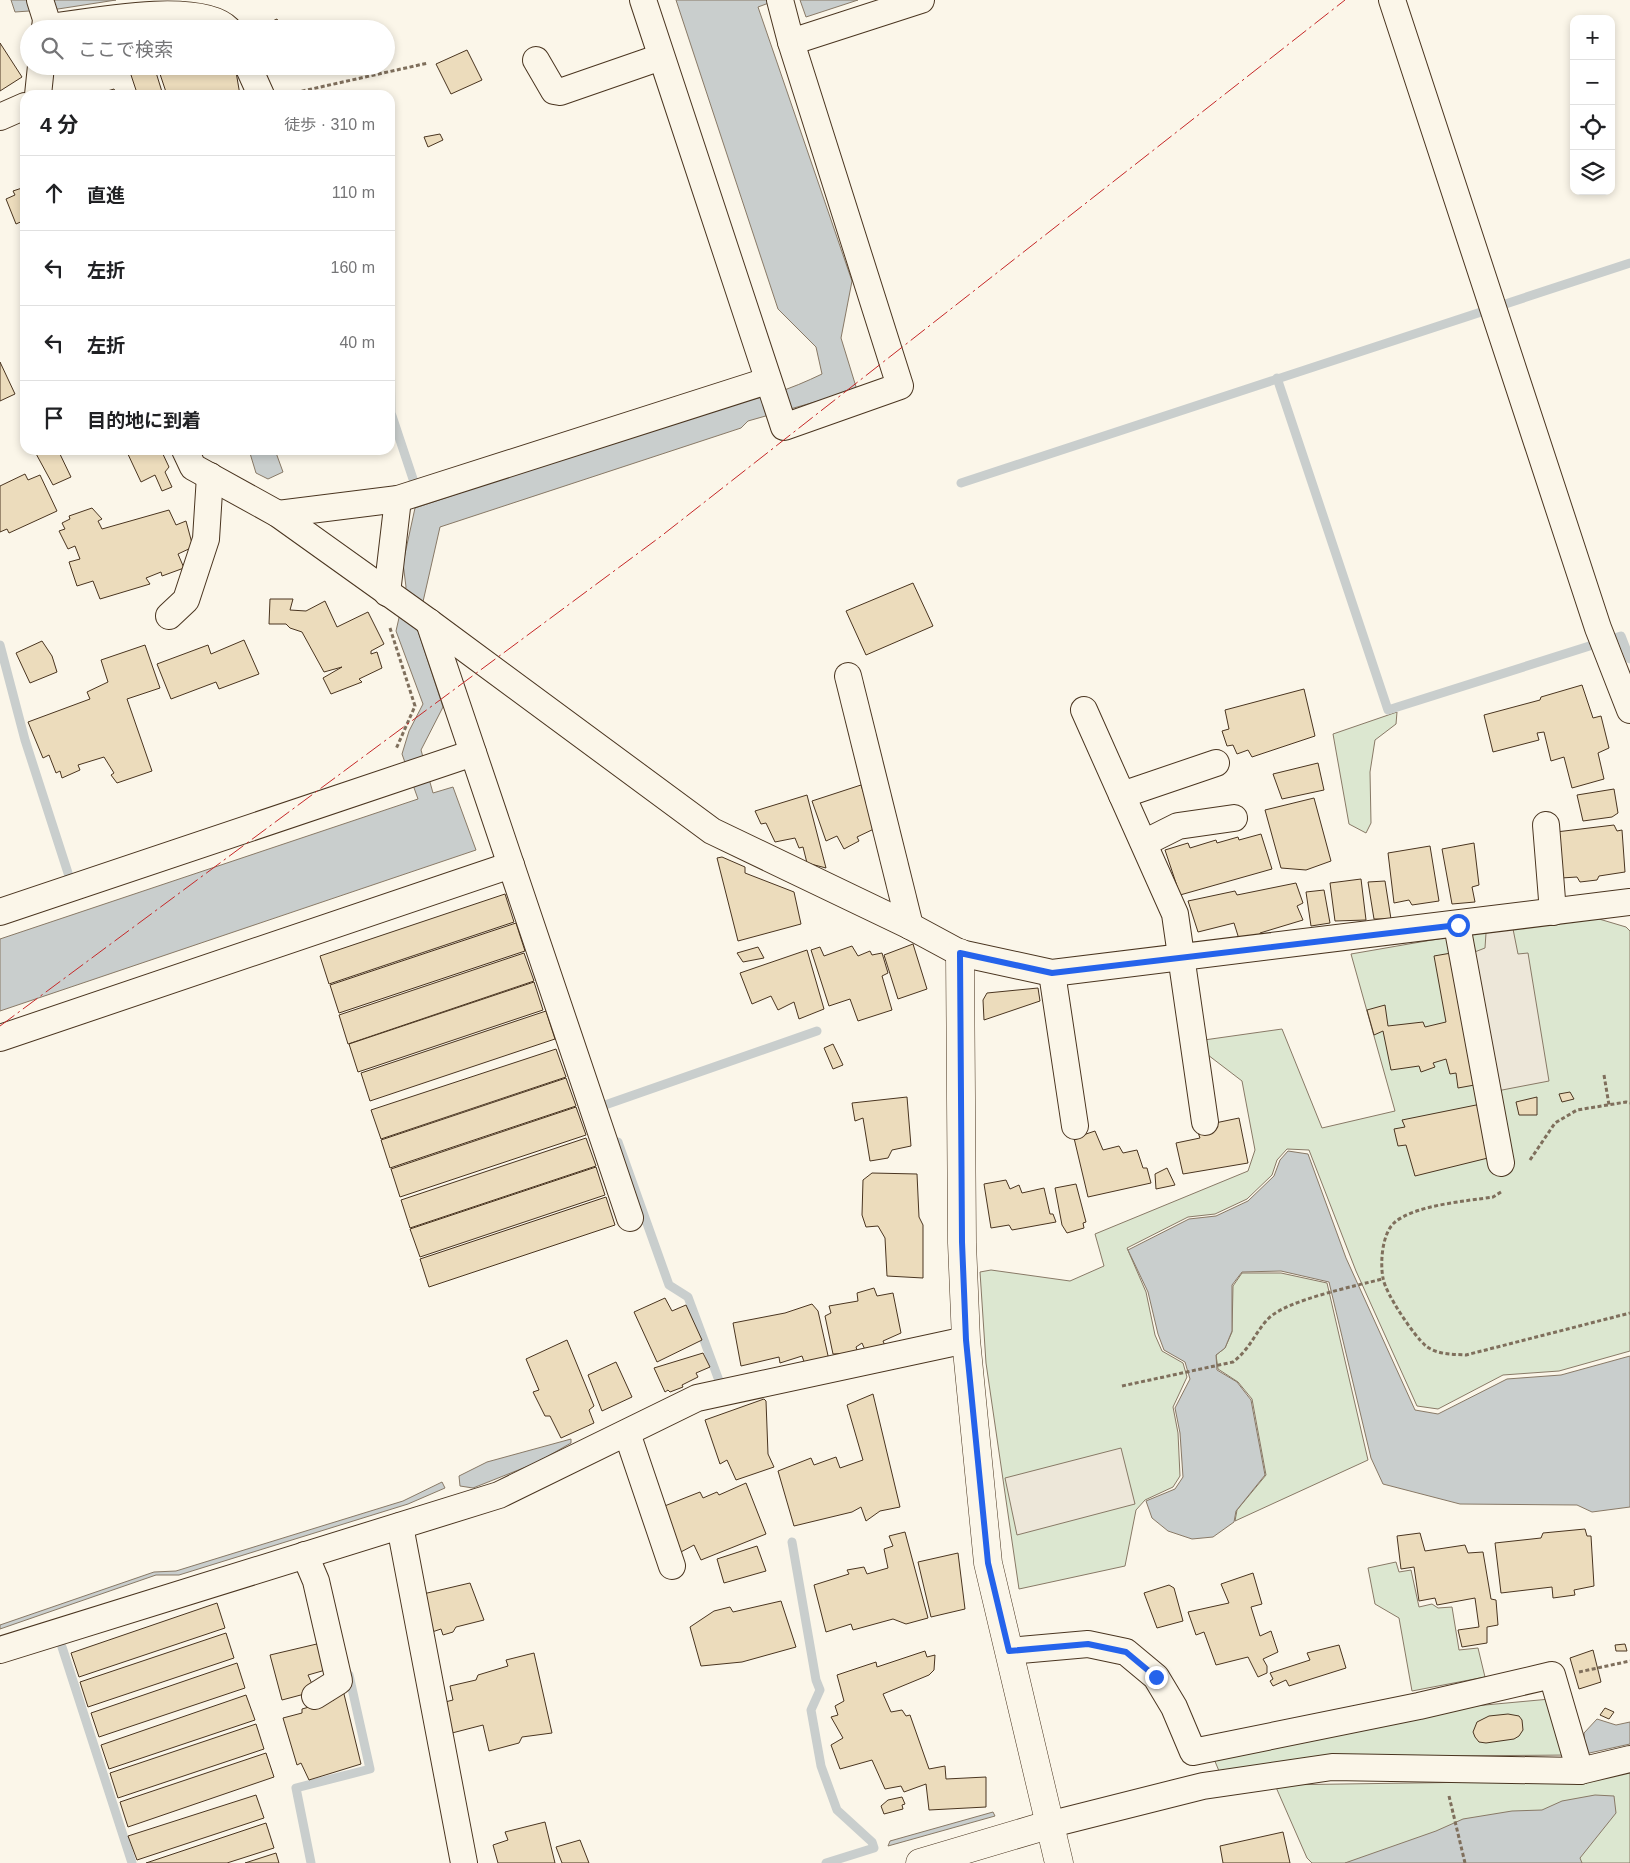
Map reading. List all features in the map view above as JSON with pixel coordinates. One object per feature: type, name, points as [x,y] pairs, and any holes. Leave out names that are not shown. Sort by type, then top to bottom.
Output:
[{"type":"street","points":[[40,0],[46,20]]},
{"type":"street","points":[[643,0],[767,381],[784,427],[900,386],[791,42],[781,3]]},
{"type":"street","points":[[791,42],[921,0]]},
{"type":"street","points":[[1392,0],[1598,628],[1630,710]]},
{"type":"street","points":[[97,20],[169,9],[202,12],[219,20]]},
{"type":"street","points":[[536,60],[554,92],[560,92],[661,56]]},
{"type":"street","points":[[39,90],[40,75]]},
{"type":"street","points":[[252,75],[259,90]]},
{"type":"street","points":[[0,117],[20,108]]},
{"type":"street","points":[[278,514],[398,499],[767,381]]},
{"type":"street","points":[[187,455],[193,467],[278,514],[429,622],[712,831],[910,926],[960,953],[1052,973],[1458,925],[1630,902]]},
{"type":"street","points":[[168,616],[186,600],[206,539],[210,476]]},
{"type":"street","points":[[387,593],[398,499]]},
{"type":"street","points":[[429,622],[630,1218]]},
{"type":"street","points":[[848,676],[910,926]]},
{"type":"street","points":[[1084,710],[1175,914],[1183,958],[1205,1122]]},
{"type":"street","points":[[0,912],[473,753]]},
{"type":"street","points":[[1122,795],[1216,763]]},
{"type":"street","points":[[1144,843],[1178,826],[1234,818]]},
{"type":"street","points":[[1546,825],[1553,912]]},
{"type":"street","points":[[0,1038],[511,865]]},
{"type":"street","points":[[1458,925],[1501,1163]]},
{"type":"street","points":[[960,953],[962,1242],[966,1340],[988,1563],[1048,1825],[1059,1863]]},
{"type":"street","points":[[1052,973],[1075,1126]]},
{"type":"street","points":[[0,1650],[499,1495],[697,1398],[966,1340]]},
{"type":"street","points":[[627,1433],[672,1566]]},
{"type":"street","points":[[400,1526],[464,1863]]},
{"type":"street","points":[[305,1555],[316,1581],[339,1681],[315,1696]]},
{"type":"street","points":[[1009,1651],[1088,1644],[1126,1652],[1156,1677],[1174,1707],[1193,1752],[1419,1706],[1552,1675],[1580,1771]]},
{"type":"street","points":[[920,1863],[1048,1825],[1203,1786],[1332,1767],[1580,1771],[1630,1759]]},
{"type":"path","points":[[395,70],[428,63]]},
{"type":"path","points":[[308,90],[375,75]]},
{"type":"path","points":[[387,593],[390,632],[415,706],[396,746],[400,778]]},
{"type":"path","points":[[1604,1075],[1609,1105]]},
{"type":"path","points":[[1122,1386],[1233,1362],[1245,1353],[1269,1317],[1282,1309],[1322,1295],[1383,1279],[1410,1330],[1427,1346],[1444,1354],[1466,1355],[1630,1313]]},
{"type":"path","points":[[1553,1678],[1630,1661]]},
{"type":"green space","points":[[1397,712],[1396,724],[1375,740],[1370,772],[1371,823],[1366,833],[1349,824],[1333,734]]},
{"type":"green space","points":[[1589,916],[1626,927],[1630,931],[1630,1351],[1559,1371],[1503,1375],[1438,1409],[1417,1406],[1356,1271],[1309,1150],[1287,1149],[1277,1160],[1272,1175],[1247,1199],[1215,1214],[1188,1217],[1127,1248],[1146,1292],[1155,1335],[1162,1351],[1183,1363],[1187,1377],[1173,1407],[1178,1433],[1180,1476],[1173,1487],[1145,1500],[1136,1510],[1125,1566],[1019,1589],[986,1363],[980,1272],[991,1270],[1070,1281],[1104,1266],[1095,1234],[1248,1171],[1255,1150],[1242,1081],[1208,1055],[1204,1040],[1282,1029],[1322,1128],[1395,1111],[1351,954],[1530,923]]},
{"type":"green space","points":[[1242,1273],[1281,1273],[1327,1283],[1368,1460],[1235,1521],[1237,1510],[1266,1475],[1252,1399],[1238,1382],[1218,1369],[1216,1355],[1225,1348],[1232,1332],[1233,1286]]},
{"type":"green space","points":[[1396,1562],[1399,1572],[1411,1570],[1419,1607],[1432,1604],[1438,1608],[1452,1607],[1459,1650],[1478,1648],[1485,1677],[1412,1691],[1399,1618],[1375,1604],[1368,1568]]},
{"type":"green space","points":[[1550,1699],[1571,1755],[1335,1757],[1219,1771],[1214,1759],[1442,1709]]},
{"type":"green space","points":[[1630,1769],[1630,1863],[1312,1863],[1307,1858],[1275,1785],[1550,1781]]},
{"type":"shaded area","points":[[11,0],[116,0],[58,9],[15,12]]},
{"type":"shaded area","points":[[676,0],[777,0],[758,7],[852,281],[841,338],[857,390],[748,421],[741,428],[440,527],[417,628],[443,707],[421,750],[433,793],[453,787],[476,850],[0,1011],[0,939],[418,799],[402,754],[409,731],[423,704],[396,631],[406,587],[403,563],[415,508],[726,404],[751,400],[775,393],[822,374],[816,347],[778,309]]},
{"type":"shaded area","points":[[800,0],[858,0],[806,17]]},
{"type":"shaded area","points":[[251,455],[277,455],[283,472],[268,479],[256,473]]},
{"type":"shaded area","points":[[1513,929],[1518,954],[1528,953],[1549,1081],[1497,1091],[1472,953],[1485,948],[1486,933]]},
{"type":"shaded area","points":[[1288,1151],[1308,1154],[1346,1258],[1415,1410],[1438,1414],[1507,1379],[1561,1375],[1630,1356],[1630,1507],[1592,1512],[1577,1505],[1460,1504],[1383,1484],[1371,1458],[1329,1282],[1281,1271],[1242,1272],[1232,1285],[1232,1331],[1225,1348],[1216,1355],[1217,1370],[1237,1382],[1251,1400],[1265,1475],[1236,1511],[1234,1522],[1213,1537],[1192,1539],[1168,1531],[1152,1518],[1146,1501],[1175,1489],[1183,1477],[1180,1433],[1175,1408],[1190,1379],[1185,1362],[1164,1350],[1158,1334],[1148,1292],[1128,1250],[1189,1219],[1216,1216],[1248,1201],[1274,1176],[1280,1160]]},
{"type":"shaded area","points":[[571,1439],[571,1443],[536,1463],[473,1488],[460,1486],[459,1476],[487,1462]]},
{"type":"shaded area","points":[[1121,1448],[1135,1504],[1017,1535],[1005,1478]]},
{"type":"shaded area","points":[[442,1482],[445,1488],[408,1504],[179,1575],[156,1575],[0,1629],[0,1625],[154,1572],[176,1571],[403,1501]]},
{"type":"shaded area","points":[[1597,1719],[1616,1725],[1630,1722],[1630,1744],[1585,1754],[1584,1733]]},
{"type":"shaded area","points":[[1595,1795],[1614,1796],[1616,1813],[1580,1858],[1582,1863],[1345,1863],[1436,1831],[1463,1819],[1512,1811],[1542,1810],[1562,1801]]},
{"type":"shaded area","points":[[993,1812],[995,1816],[888,1846],[890,1841]]},
{"type":"building","points":[[0,43],[22,77],[0,91]]},
{"type":"building","points":[[467,50],[482,80],[451,94],[436,64]]},
{"type":"building","points":[[131,75],[157,75],[161,90],[136,90]]},
{"type":"building","points":[[160,75],[237,75],[239,90],[165,90]]},
{"type":"building","points":[[440,134],[443,140],[428,147],[424,137]]},
{"type":"building","points":[[20,189],[20,222],[16,224],[6,199],[15,195],[13,191]]},
{"type":"building","points":[[0,362],[15,394],[0,401]]},
{"type":"building","points":[[37,455],[60,455],[71,477],[53,485]]},
{"type":"building","points":[[128,455],[163,455],[169,467],[165,472],[172,487],[162,491],[155,475],[141,482]]},
{"type":"building","points":[[25,474],[28,480],[40,475],[57,511],[9,533],[7,529],[0,532],[0,486]]},
{"type":"building","points":[[92,508],[102,519],[98,521],[102,529],[169,510],[176,525],[186,521],[193,547],[178,554],[184,568],[162,576],[161,572],[146,578],[150,584],[100,599],[93,581],[77,586],[69,562],[80,559],[75,546],[68,549],[59,531],[65,529],[62,523],[70,519],[69,516]]},
{"type":"building","points":[[913,583],[933,626],[866,655],[846,611]]},
{"type":"building","points":[[270,599],[293,599],[290,610],[306,611],[325,601],[337,627],[368,612],[384,644],[371,651],[371,654],[377,652],[382,668],[359,679],[362,682],[331,694],[323,678],[342,667],[324,672],[302,632],[290,628],[286,624],[269,624]]},
{"type":"building","points":[[244,640],[259,674],[219,689],[216,682],[171,699],[157,664],[208,645],[211,654]]},
{"type":"building","points":[[42,641],[52,656],[57,672],[30,683],[16,653]]},
{"type":"building","points":[[145,645],[160,688],[127,699],[152,771],[117,783],[111,775],[114,773],[104,757],[78,765],[80,770],[62,778],[60,771],[56,773],[49,755],[43,758],[28,722],[90,699],[87,692],[108,682],[101,660]]},
{"type":"building","points":[[1582,685],[1593,718],[1601,716],[1609,748],[1598,753],[1604,779],[1572,788],[1564,757],[1551,761],[1544,732],[1537,733],[1539,740],[1493,752],[1484,715],[1540,700],[1541,697]]},
{"type":"building","points":[[1304,689],[1315,736],[1252,757],[1248,750],[1237,754],[1233,745],[1227,746],[1222,731],[1229,729],[1225,710]]},
{"type":"building","points":[[1318,763],[1324,790],[1282,799],[1273,774]]},
{"type":"building","points":[[861,785],[876,828],[857,837],[859,841],[844,849],[837,836],[826,841],[812,801]]},
{"type":"building","points":[[1614,789],[1618,813],[1612,817],[1583,821],[1577,795]]},
{"type":"building","points":[[807,795],[826,868],[807,863],[803,847],[799,848],[795,838],[775,842],[766,823],[761,824],[755,811]]},
{"type":"building","points":[[1314,798],[1331,861],[1306,870],[1281,868],[1265,810]]},
{"type":"building","points":[[1614,825],[1617,831],[1622,830],[1625,872],[1599,876],[1597,880],[1580,882],[1577,877],[1561,878],[1556,832]]},
{"type":"building","points":[[1261,834],[1272,869],[1180,895],[1165,850],[1188,843],[1190,848],[1216,840],[1217,843],[1238,837],[1239,840]]},
{"type":"building","points":[[1474,843],[1479,885],[1472,887],[1475,902],[1452,904],[1442,849]]},
{"type":"building","points":[[1430,846],[1439,901],[1412,905],[1409,900],[1394,903],[1388,853]]},
{"type":"building","points":[[722,857],[745,867],[745,873],[794,892],[801,924],[738,941],[717,858]]},
{"type":"building","points":[[1361,879],[1366,920],[1335,921],[1330,883]]},
{"type":"building","points":[[1385,881],[1391,919],[1374,919],[1368,882]]},
{"type":"building","points":[[1296,883],[1303,903],[1297,906],[1303,920],[1260,933],[1260,937],[1239,939],[1234,923],[1198,932],[1188,901],[1235,891],[1237,895]]},
{"type":"building","points":[[1324,890],[1330,923],[1311,926],[1306,892]]},
{"type":"building","points":[[505,894],[514,922],[329,984],[320,956]]},
{"type":"building","points":[[516,923],[525,951],[339,1013],[330,985]]},
{"type":"building","points":[[913,944],[927,989],[898,999],[884,955]]},
{"type":"building","points":[[852,946],[858,956],[870,951],[872,955],[882,953],[888,973],[882,976],[892,1010],[858,1021],[850,999],[829,1006],[811,950],[820,947],[824,956]]},
{"type":"building","points":[[758,947],[764,958],[743,962],[737,953]]},
{"type":"building","points":[[807,950],[824,1009],[799,1019],[794,1002],[778,1010],[771,996],[752,1004],[740,973]]},
{"type":"building","points":[[1457,952],[1480,1084],[1458,1088],[1456,1073],[1450,1074],[1446,1059],[1433,1063],[1435,1067],[1421,1072],[1419,1066],[1391,1070],[1383,1031],[1374,1035],[1367,1010],[1385,1005],[1388,1026],[1423,1022],[1425,1027],[1446,1022],[1434,956]]},
{"type":"building","points":[[524,953],[534,981],[348,1044],[339,1015]]},
{"type":"building","points":[[534,982],[543,1010],[358,1072],[349,1044]]},
{"type":"building","points":[[1038,988],[1040,1001],[984,1020],[983,1000],[987,993]]},
{"type":"building","points":[[546,1011],[555,1039],[370,1101],[361,1073]]},
{"type":"building","points":[[833,1044],[843,1065],[833,1069],[824,1048]]},
{"type":"building","points":[[556,1049],[566,1077],[381,1139],[371,1110]]},
{"type":"building","points":[[566,1078],[576,1106],[390,1168],[381,1140]]},
{"type":"building","points":[[1570,1092],[1574,1099],[1562,1102],[1559,1094]]},
{"type":"building","points":[[907,1097],[911,1146],[892,1150],[888,1158],[870,1161],[863,1118],[855,1121],[852,1103]]},
{"type":"building","points":[[1537,1097],[1537,1115],[1519,1115],[1516,1102]]},
{"type":"building","points":[[1481,1104],[1492,1157],[1415,1176],[1406,1145],[1398,1146],[1394,1129],[1405,1127],[1402,1120]]},
{"type":"building","points":[[576,1107],[586,1135],[400,1197],[391,1169]]},
{"type":"building","points":[[1239,1118],[1248,1163],[1183,1174],[1176,1143],[1200,1138],[1196,1127]]},
{"type":"building","points":[[1095,1131],[1103,1150],[1119,1146],[1123,1153],[1137,1150],[1143,1168],[1147,1168],[1151,1183],[1088,1197],[1074,1138]]},
{"type":"building","points":[[586,1138],[596,1166],[410,1228],[401,1200]]},
{"type":"building","points":[[596,1167],[605,1195],[420,1257],[410,1229]]},
{"type":"building","points":[[1167,1168],[1175,1185],[1156,1189],[1155,1174]]},
{"type":"building","points":[[872,1173],[917,1174],[919,1217],[923,1225],[923,1278],[887,1276],[885,1238],[878,1226],[866,1227],[862,1215],[863,1180]]},
{"type":"building","points":[[1006,1180],[1010,1189],[1019,1185],[1022,1193],[1044,1188],[1050,1214],[1053,1214],[1056,1222],[1012,1230],[1009,1225],[991,1228],[984,1184]]},
{"type":"building","points":[[1076,1184],[1086,1222],[1083,1223],[1084,1228],[1067,1233],[1062,1225],[1055,1188]]},
{"type":"building","points":[[606,1197],[615,1225],[429,1287],[420,1259]]},
{"type":"building","points":[[874,1288],[877,1296],[893,1293],[901,1333],[883,1341],[886,1348],[866,1352],[862,1343],[856,1347],[858,1353],[833,1354],[825,1316],[831,1313],[829,1306],[858,1301],[857,1293]]},
{"type":"building","points":[[665,1298],[672,1311],[686,1305],[702,1340],[657,1362],[634,1312]]},
{"type":"building","points":[[812,1304],[818,1311],[829,1360],[806,1367],[802,1356],[780,1363],[779,1357],[741,1366],[733,1323],[785,1313]]},
{"type":"building","points":[[567,1340],[594,1406],[589,1410],[594,1423],[561,1438],[550,1416],[545,1416],[533,1392],[539,1390],[526,1359]]},
{"type":"building","points":[[703,1353],[710,1367],[696,1373],[698,1377],[682,1385],[683,1387],[665,1392],[654,1368]]},
{"type":"building","points":[[616,1362],[632,1397],[602,1411],[588,1375]]},
{"type":"building","points":[[873,1394],[900,1507],[880,1511],[866,1521],[861,1507],[852,1512],[794,1526],[778,1471],[811,1458],[814,1465],[836,1457],[840,1468],[863,1460],[847,1405]]},
{"type":"building","points":[[764,1399],[766,1401],[768,1454],[774,1467],[736,1480],[727,1460],[720,1464],[705,1420]]},
{"type":"building","points":[[746,1483],[766,1534],[701,1560],[694,1545],[679,1553],[662,1507],[700,1492],[703,1498],[717,1492],[719,1495]]},
{"type":"building","points":[[1585,1529],[1587,1536],[1591,1536],[1594,1586],[1574,1590],[1575,1595],[1553,1598],[1552,1587],[1501,1593],[1495,1543],[1541,1538],[1543,1533]]},
{"type":"building","points":[[905,1532],[928,1618],[906,1624],[893,1619],[853,1630],[851,1624],[826,1632],[814,1585],[849,1574],[847,1570],[864,1567],[867,1574],[888,1568],[884,1549],[893,1546],[889,1536]]},
{"type":"building","points":[[1420,1533],[1425,1551],[1465,1545],[1468,1553],[1483,1552],[1491,1599],[1496,1600],[1498,1625],[1487,1627],[1487,1643],[1462,1647],[1458,1630],[1479,1627],[1475,1598],[1437,1605],[1435,1598],[1419,1601],[1414,1567],[1401,1569],[1397,1536]]},
{"type":"building","points":[[757,1546],[766,1571],[724,1583],[717,1559]]},
{"type":"building","points":[[958,1553],[965,1609],[931,1617],[918,1562]]},
{"type":"building","points":[[1253,1573],[1262,1604],[1251,1607],[1260,1636],[1271,1631],[1278,1652],[1263,1659],[1267,1666],[1267,1673],[1258,1677],[1248,1657],[1216,1665],[1204,1632],[1196,1635],[1188,1612],[1229,1603],[1221,1584]]},
{"type":"building","points":[[470,1583],[484,1620],[456,1627],[453,1632],[443,1635],[441,1629],[432,1632],[423,1594]]},
{"type":"building","points":[[1169,1585],[1174,1588],[1183,1621],[1157,1628],[1144,1593]]},
{"type":"building","points":[[781,1601],[796,1647],[742,1662],[701,1666],[690,1627],[714,1611],[730,1607],[733,1612]]},
{"type":"building","points":[[217,1603],[225,1628],[79,1677],[71,1653]]},
{"type":"building","points":[[226,1633],[234,1658],[88,1707],[80,1682]]},
{"type":"building","points":[[321,1643],[329,1669],[308,1675],[312,1684],[312,1692],[282,1700],[270,1655]]},
{"type":"building","points":[[1625,1644],[1627,1651],[1616,1651],[1615,1645]]},
{"type":"building","points":[[1339,1645],[1346,1668],[1289,1686],[1286,1680],[1273,1686],[1270,1681],[1273,1679],[1270,1673],[1310,1660],[1307,1653]]},
{"type":"building","points":[[1593,1650],[1601,1682],[1579,1689],[1570,1658]]},
{"type":"building","points":[[925,1651],[927,1657],[935,1655],[934,1670],[929,1675],[883,1694],[891,1712],[902,1710],[906,1716],[910,1715],[929,1769],[945,1766],[946,1779],[986,1777],[986,1807],[929,1810],[926,1784],[904,1792],[901,1786],[885,1789],[872,1760],[840,1769],[831,1745],[843,1738],[831,1717],[838,1715],[835,1706],[844,1701],[837,1675],[876,1662],[877,1667]]},
{"type":"building","points":[[534,1653],[552,1733],[522,1737],[519,1743],[489,1751],[483,1725],[452,1733],[445,1702],[453,1700],[450,1686],[476,1680],[478,1675],[508,1666],[506,1660]]},
{"type":"building","points":[[237,1663],[245,1688],[99,1737],[91,1713]]},
{"type":"building","points":[[343,1690],[361,1764],[309,1780],[301,1763],[297,1765],[283,1718],[302,1713],[302,1709],[334,1700],[333,1695]]},
{"type":"building","points":[[246,1695],[255,1720],[109,1769],[101,1745]]},
{"type":"building","points":[[1605,1708],[1614,1712],[1609,1719],[1600,1715]]},
{"type":"building","points":[[1508,1714],[1519,1716],[1522,1720],[1523,1730],[1519,1736],[1514,1739],[1486,1743],[1479,1742],[1473,1732],[1477,1722],[1489,1716]]},
{"type":"building","points":[[256,1724],[264,1749],[118,1798],[110,1773]]},
{"type":"building","points":[[266,1753],[274,1777],[128,1827],[120,1802]]},
{"type":"building","points":[[256,1795],[264,1818],[137,1860],[128,1836]]},
{"type":"building","points":[[902,1797],[905,1804],[902,1805],[903,1809],[884,1814],[881,1806],[888,1800]]},
{"type":"building","points":[[545,1822],[555,1863],[498,1863],[493,1845],[508,1840],[505,1832]]},
{"type":"building","points":[[266,1823],[274,1848],[227,1863],[146,1863]]},
{"type":"building","points":[[1283,1832],[1290,1863],[1223,1863],[1220,1846]]},
{"type":"building","points":[[580,1840],[589,1863],[562,1863],[556,1847]]},
{"type":"building","points":[[276,1853],[279,1863],[245,1863]]},
{"type":"waterway","points":[[961,483],[1630,263]]},
{"type":"waterway","points":[[1277,378],[1388,710],[1621,636],[1630,659]]},
{"type":"waterway","points":[[395,425],[413,479]]},
{"type":"waterway","points":[[0,645],[25,740],[68,873]]},
{"type":"waterway","points":[[605,1105],[817,1031]]},
{"type":"waterway","points":[[618,1142],[669,1285],[688,1297],[721,1386]]},
{"type":"waterway","points":[[792,1542],[816,1680],[820,1690],[811,1710],[821,1766],[837,1810],[872,1842],[874,1848],[826,1863]]},
{"type":"waterway","points":[[62,1647],[132,1863]]},
{"type":"waterway","points":[[311,1863],[296,1788],[370,1769],[349,1675]]},
{"type":"power","points":[[0,1026],[660,537],[1345,0]]},
{"type":"route","points":[[1156,1677],[1126,1652],[1088,1644],[1009,1651],[988,1563],[966,1340],[962,1242],[960,953],[1052,973],[1458,925]]}]
